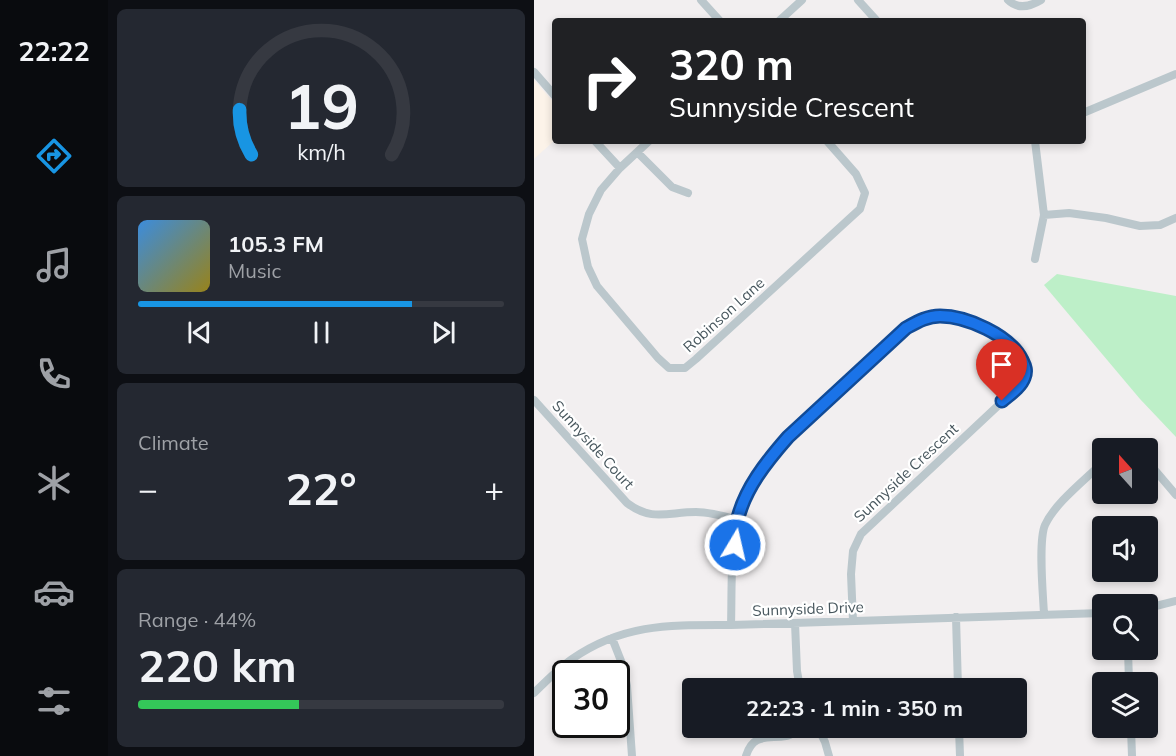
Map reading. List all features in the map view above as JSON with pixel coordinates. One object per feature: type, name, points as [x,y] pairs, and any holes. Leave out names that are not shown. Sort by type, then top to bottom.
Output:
[{"type":"street","points":[[701,0],[717,18]]},
{"type":"street","points":[[782,18],[802,0]]},
{"type":"street","points":[[858,0],[874,18]]},
{"type":"street","points":[[1008,0],[1013,5],[1026,7],[1041,0]]},
{"type":"street","points":[[534,72],[552,93]]},
{"type":"street","points":[[1086,112],[1176,74]]},
{"type":"street","points":[[598,144],[620,168]]},
{"type":"street","name":"Robinson Lane","points":[[646,144],[601,190],[588,214],[582,239],[588,267],[597,286],[658,358],[669,368],[685,368],[860,209],[864,193],[856,174],[830,144]]},
{"type":"street","points":[[1035,144],[1044,215],[1035,259]]},
{"type":"street","points":[[637,152],[672,188],[688,193]]},
{"type":"street","points":[[1044,215],[1069,213],[1107,218],[1140,226],[1160,225],[1176,218]]},
{"type":"street","name":"Sunnyside Crescent","points":[[731,625],[732,574],[738,520],[746,497],[759,474],[788,437],[906,328],[926,317],[941,316],[981,326],[1003,338],[1019,354],[1025,368],[1024,378],[861,534],[853,551],[851,574],[854,621]]},
{"type":"street","name":"Sunnyside Court","points":[[534,400],[627,503],[638,511],[656,515],[697,512],[738,520]]},
{"type":"street","points":[[1044,614],[1042,545],[1044,526],[1055,508],[1092,473]]},
{"type":"street","points":[[1158,474],[1176,495]]},
{"type":"street","points":[[1158,606],[1176,601]]},
{"type":"street","name":"Sunnyside Drive","points":[[534,693],[571,660],[591,648],[621,634],[647,628],[1092,613]]},
{"type":"street","points":[[956,617],[958,678]]},
{"type":"street","points":[[795,623],[798,678]]},
{"type":"street","points":[[612,638],[623,666],[627,686],[632,756]]},
{"type":"street","points":[[746,756],[748,748],[756,739],[762,738]]},
{"type":"street","points":[[823,738],[829,756]]},
{"type":"street","points":[[959,738],[960,756]]},
{"type":"street","points":[[1131,738],[1132,756]]},
{"type":"shaded area","points":[[534,80],[552,101],[552,143],[534,159]]},
{"type":"green space","points":[[1057,274],[1176,296],[1176,437],[1140,399],[1044,285]]},
{"type":"route","points":[[735,545],[738,520],[746,497],[759,474],[788,437],[906,328],[926,317],[941,316],[981,326],[1003,338],[1019,354],[1025,368],[1024,378],[1002,401]]}]
